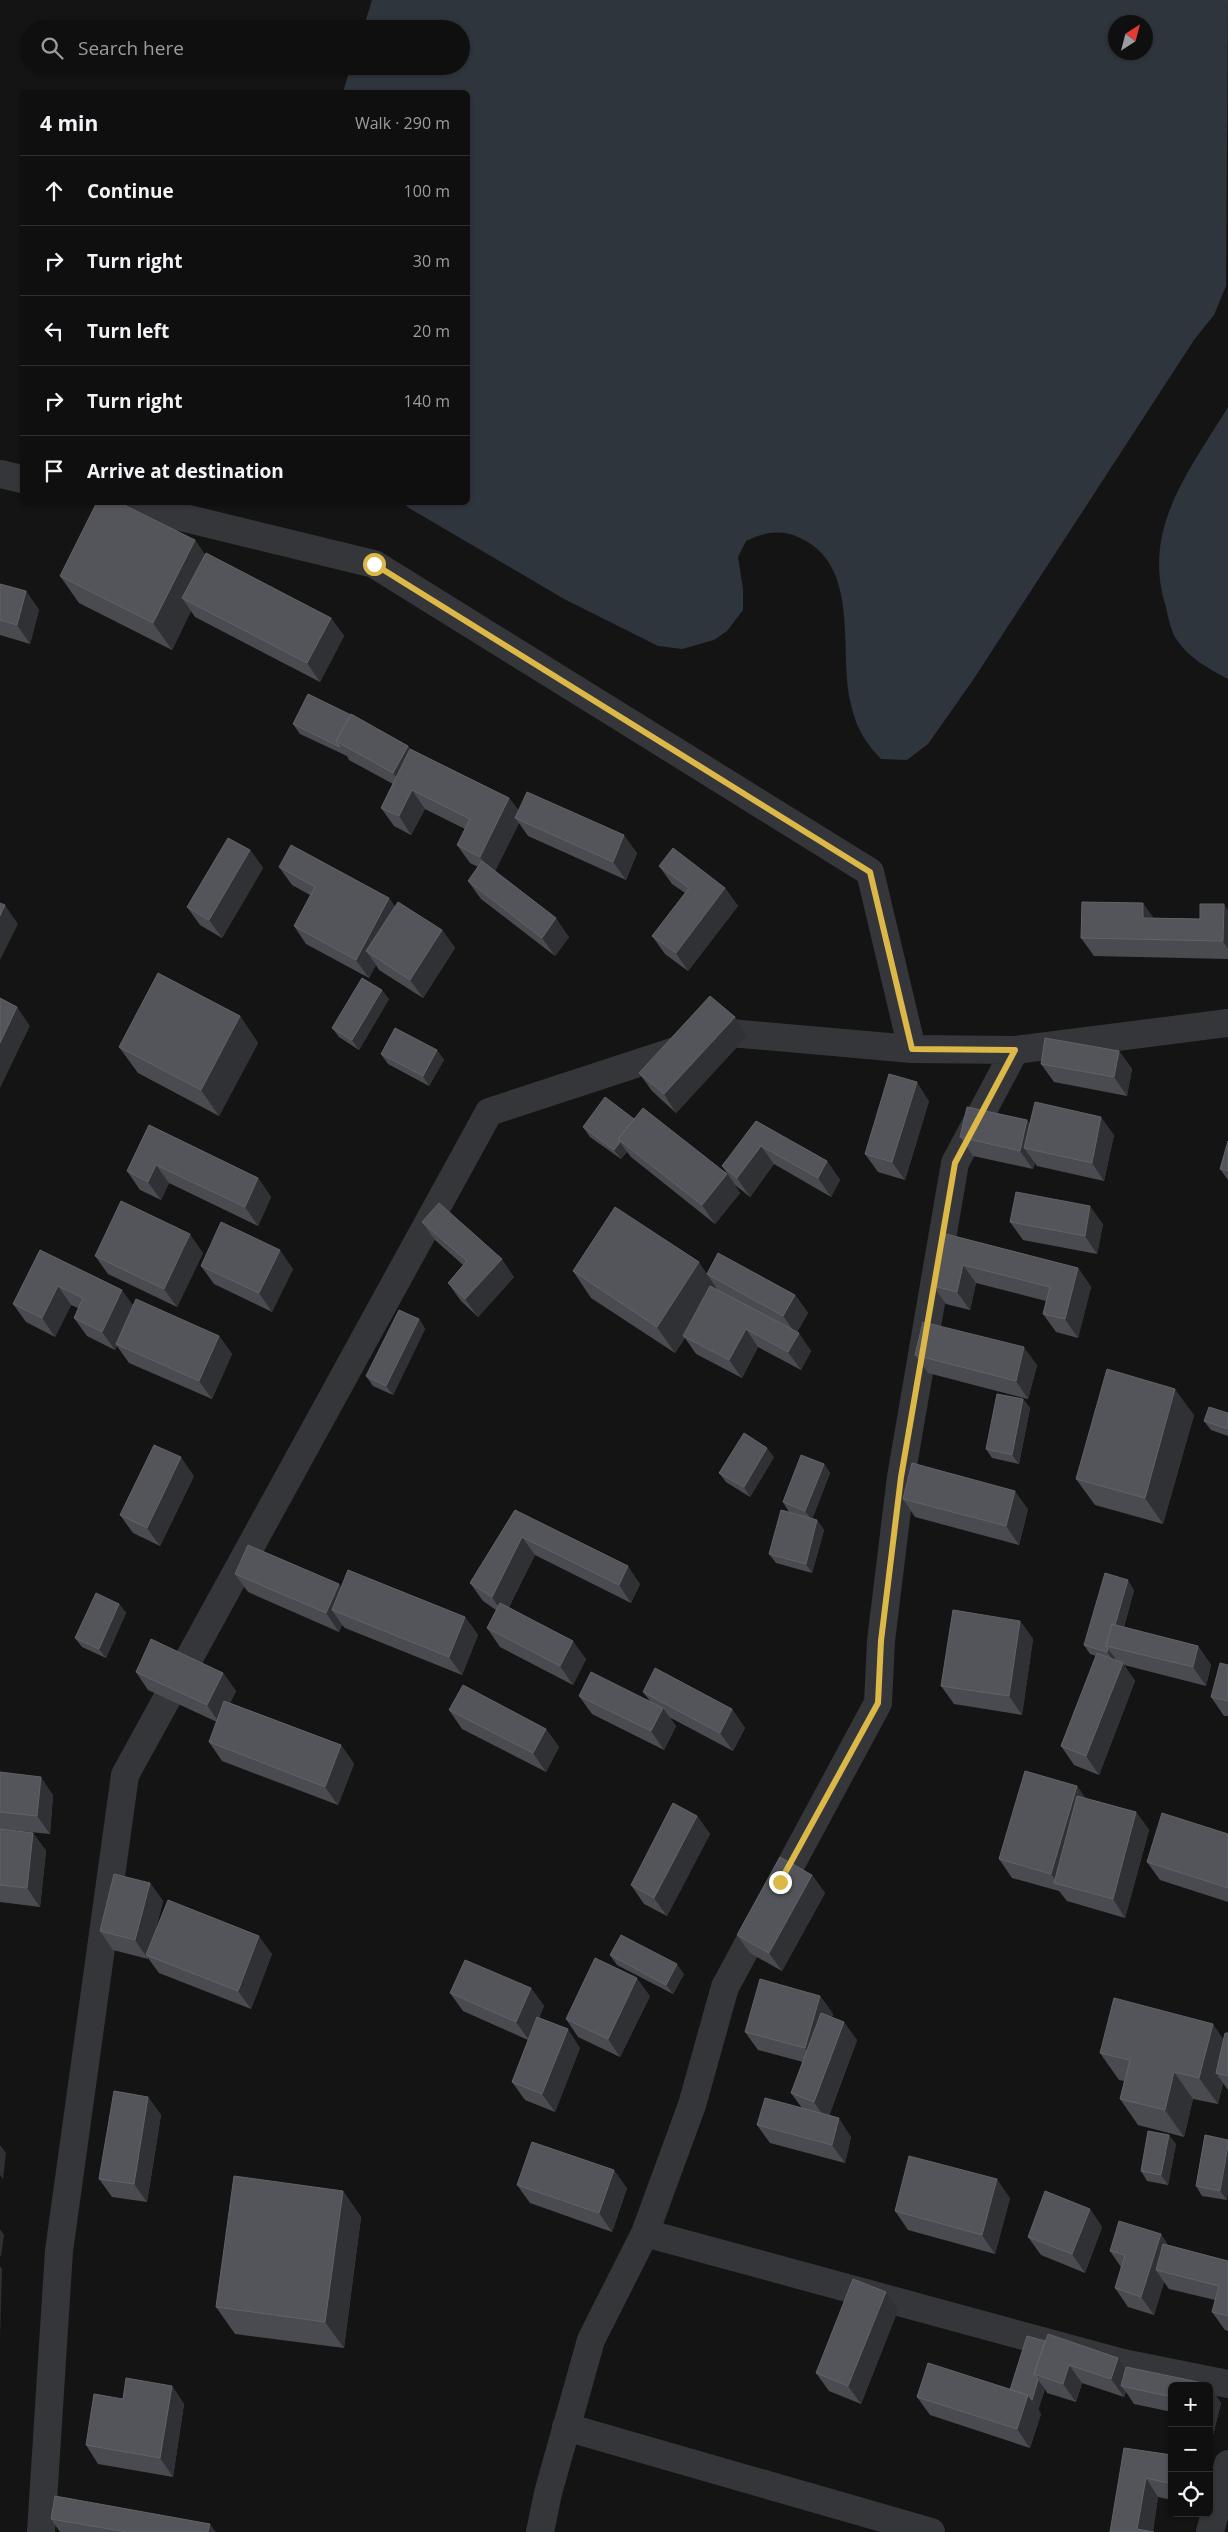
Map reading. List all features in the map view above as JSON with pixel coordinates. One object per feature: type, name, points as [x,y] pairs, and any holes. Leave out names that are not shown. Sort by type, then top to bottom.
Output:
[{"type":"street","points":[[0,474],[20,479]]},
{"type":"street","points":[[131,505],[374,564],[870,872],[912,1049]]},
{"type":"street","points":[[41,2532],[59,2252],[125,1775],[489,1112],[730,1033],[912,1049],[1015,1050],[1228,1023]]},
{"type":"street","points":[[540,2532],[548,2493],[591,2340],[645,2234],[692,2105],[725,1987],[878,1703],[881,1641],[901,1477],[955,1163],[1015,1050]]},
{"type":"street","points":[[645,2234],[1124,2364],[1228,2384]]},
{"type":"street","points":[[566,2428],[930,2532]]},
{"type":"street","points":[[1210,2532],[1228,2464]]},
{"type":"shaded area","points":[[372,0],[1228,0],[1226,286],[1214,315],[1194,340],[973,680],[928,744],[907,760],[881,759],[869,745],[857,725],[850,700],[847,679],[843,609],[839,587],[832,567],[819,551],[800,538],[786,533],[773,533],[760,535],[746,541],[738,557],[743,589],[743,610],[727,631],[714,640],[682,649],[658,646],[564,599],[405,505],[470,505],[470,90],[344,90],[348,75],[470,75],[470,20],[366,20]]},
{"type":"shaded area","points":[[1228,407],[1228,679],[1192,656],[1175,637],[1169,622],[1160,579],[1160,552],[1164,526],[1173,502],[1198,454]]},
{"type":"building","points":[[96,505],[124,505],[195,540],[153,623],[60,576]]},
{"type":"building","points":[[206,553],[331,618],[307,663],[182,598]]},
{"type":"building","points":[[0,584],[26,591],[17,625],[0,620]]},
{"type":"building","points":[[308,694],[351,715],[336,741],[340,747],[293,724]]},
{"type":"building","points":[[351,714],[408,746],[393,773],[336,741]]},
{"type":"building","points":[[410,749],[509,798],[480,857],[457,845],[470,819],[412,790],[399,816],[381,808]]},
{"type":"building","points":[[527,792],[624,835],[613,862],[515,818]]},
{"type":"building","points":[[228,838],[250,850],[209,920],[187,907]]},
{"type":"building","points":[[291,845],[389,898],[356,960],[294,926],[315,887],[279,867]]},
{"type":"building","points":[[673,848],[725,888],[676,953],[652,936],[689,888],[659,866]]},
{"type":"building","points":[[482,861],[556,918],[542,938],[468,881]]},
{"type":"building","points":[[398,902],[442,930],[410,980],[366,951]]},
{"type":"building","points":[[1082,902],[1143,903],[1143,918],[1200,919],[1200,904],[1224,904],[1223,941],[1081,938]]},
{"type":"building","points":[[0,903],[5,905],[0,916]]},
{"type":"building","points":[[158,973],[240,1016],[201,1090],[119,1047]]},
{"type":"building","points":[[362,978],[382,990],[352,1040],[332,1028]]},
{"type":"building","points":[[710,996],[735,1017],[664,1094],[639,1073]]},
{"type":"building","points":[[0,998],[17,1007],[0,1043]]},
{"type":"building","points":[[395,1028],[437,1050],[423,1076],[381,1054]]},
{"type":"building","points":[[1045,1038],[1119,1051],[1114,1077],[1041,1064]]},
{"type":"building","points":[[889,1074],[917,1082],[892,1162],[865,1154]]},
{"type":"building","points":[[605,1097],[634,1119],[618,1139],[620,1142],[614,1150],[583,1127]]},
{"type":"building","points":[[1035,1102],[1101,1117],[1092,1163],[1024,1148]]},
{"type":"building","points":[[967,1107],[1027,1120],[1020,1151],[960,1137]]},
{"type":"building","points":[[643,1108],[727,1174],[702,1205],[618,1139]]},
{"type":"building","points":[[756,1121],[827,1161],[818,1178],[761,1146],[737,1178],[722,1166]]},
{"type":"building","points":[[149,1125],[258,1178],[245,1207],[156,1165],[148,1182],[127,1171]]},
{"type":"building","points":[[1228,1141],[1228,1171],[1220,1169]]},
{"type":"building","points":[[1016,1192],[1090,1206],[1085,1236],[1010,1222]]},
{"type":"building","points":[[121,1201],[190,1234],[164,1289],[95,1256]]},
{"type":"building","points":[[439,1203],[502,1259],[465,1299],[448,1283],[467,1261],[422,1222]]},
{"type":"building","points":[[615,1207],[699,1262],[657,1327],[573,1271]]},
{"type":"building","points":[[221,1222],[280,1250],[259,1293],[201,1266]]},
{"type":"building","points":[[946,1234],[1078,1268],[1065,1319],[1043,1314],[1050,1287],[963,1265],[957,1292],[933,1286]]},
{"type":"building","points":[[40,1250],[122,1290],[102,1332],[74,1318],[83,1298],[58,1286],[42,1318],[13,1304]]},
{"type":"building","points":[[718,1253],[795,1295],[783,1316],[707,1274]]},
{"type":"building","points":[[710,1286],[799,1333],[788,1352],[746,1329],[729,1360],[683,1336]]},
{"type":"building","points":[[136,1299],[219,1336],[199,1381],[116,1344]]},
{"type":"building","points":[[399,1310],[419,1319],[386,1386],[366,1376]]},
{"type":"building","points":[[923,1322],[1024,1347],[1016,1381],[915,1355]]},
{"type":"building","points":[[1107,1369],[1175,1389],[1145,1498],[1076,1479]]},
{"type":"building","points":[[997,1394],[1023,1399],[1012,1455],[986,1449]]},
{"type":"building","points":[[1209,1407],[1228,1413],[1228,1429],[1204,1421]]},
{"type":"building","points":[[744,1433],[767,1448],[744,1487],[719,1473]]},
{"type":"building","points":[[154,1445],[181,1457],[147,1528],[120,1515]]},
{"type":"building","points":[[801,1455],[824,1464],[805,1511],[783,1502]]},
{"type":"building","points":[[912,1463],[1015,1491],[1006,1526],[903,1499]]},
{"type":"building","points":[[515,1510],[628,1566],[619,1585],[522,1537],[492,1597],[470,1583]]},
{"type":"building","points":[[781,1510],[817,1520],[806,1564],[769,1554]]},
{"type":"building","points":[[248,1545],[339,1584],[326,1613],[235,1574]]},
{"type":"building","points":[[348,1570],[465,1617],[449,1657],[332,1610]]},
{"type":"building","points":[[1105,1573],[1128,1580],[1115,1625],[1112,1624],[1106,1646],[1107,1652],[1084,1645]]},
{"type":"building","points":[[96,1593],[119,1604],[99,1649],[75,1638]]},
{"type":"building","points":[[500,1603],[573,1641],[560,1666],[487,1628]]},
{"type":"building","points":[[953,1610],[1020,1621],[1009,1696],[941,1686]]},
{"type":"building","points":[[1112,1624],[1198,1646],[1193,1667],[1106,1646]]},
{"type":"building","points":[[151,1639],[223,1673],[207,1705],[136,1672]]},
{"type":"building","points":[[1097,1653],[1123,1663],[1086,1756],[1061,1746]]},
{"type":"building","points":[[1220,1663],[1228,1665],[1228,1701],[1211,1697]]},
{"type":"building","points":[[655,1668],[732,1709],[720,1733],[643,1692]]},
{"type":"building","points":[[591,1672],[663,1708],[651,1731],[579,1696]]},
{"type":"building","points":[[463,1685],[546,1729],[533,1753],[449,1710]]},
{"type":"building","points":[[224,1701],[341,1745],[325,1787],[209,1742]]},
{"type":"building","points":[[1025,1771],[1077,1786],[1051,1874],[999,1859]]},
{"type":"building","points":[[0,1772],[41,1777],[37,1816],[0,1812]]},
{"type":"building","points":[[1077,1796],[1136,1812],[1113,1899],[1054,1883]]},
{"type":"building","points":[[673,1803],[697,1816],[654,1898],[631,1885]]},
{"type":"building","points":[[1162,1813],[1228,1834],[1228,1888],[1147,1862]]},
{"type":"building","points":[[0,1829],[33,1833],[27,1888],[0,1885]]},
{"type":"building","points":[[780,1857],[812,1875],[769,1953],[737,1935]]},
{"type":"building","points":[[114,1874],[150,1883],[135,1940],[100,1931]]},
{"type":"building","points":[[168,1900],[259,1936],[238,1991],[146,1955]]},
{"type":"building","points":[[621,1935],[677,1964],[666,1985],[610,1955]]},
{"type":"building","points":[[595,1958],[637,1978],[608,2039],[566,2019]]},
{"type":"building","points":[[465,1960],[531,1988],[516,2022],[450,1993]]},
{"type":"building","points":[[760,1979],[820,1996],[805,2048],[745,2032]]},
{"type":"building","points":[[1114,1998],[1213,2024],[1199,2078],[1174,2072],[1165,2110],[1120,2099],[1130,2060],[1100,2053]]},
{"type":"building","points":[[821,2013],[844,2022],[814,2102],[791,2093]]},
{"type":"building","points":[[537,2017],[568,2029],[542,2094],[512,2082]]},
{"type":"building","points":[[1225,2033],[1228,2033],[1228,2076],[1216,2073]]},
{"type":"building","points":[[114,2091],[148,2097],[134,2184],[99,2179]]},
{"type":"building","points":[[765,2098],[839,2118],[832,2145],[757,2125]]},
{"type":"building","points":[[1148,2131],[1169,2135],[1161,2175],[1141,2171]]},
{"type":"building","points":[[1205,2135],[1228,2140],[1220,2191],[1196,2186]]},
{"type":"building","points":[[532,2142],[614,2170],[599,2213],[517,2185]]},
{"type":"building","points":[[909,2156],[997,2179],[982,2235],[895,2211]]},
{"type":"building","points":[[234,2176],[343,2191],[325,2322],[216,2307]]},
{"type":"building","points":[[1045,2191],[1090,2209],[1072,2254],[1028,2237]]},
{"type":"building","points":[[1119,2221],[1161,2234],[1141,2297],[1115,2288],[1125,2255],[1110,2251]]},
{"type":"building","points":[[1163,2244],[1228,2261],[1228,2316],[1212,2312],[1219,2286],[1156,2270]]},
{"type":"building","points":[[853,2279],[886,2292],[848,2386],[816,2373]]},
{"type":"building","points":[[1048,2334],[1118,2358],[1111,2379],[1069,2365],[1063,2384],[1034,2374]]},
{"type":"building","points":[[1027,2336],[1045,2341],[1034,2374],[1038,2380],[1032,2400],[1028,2395],[1010,2390]]},
{"type":"building","points":[[928,2363],[1028,2395],[1017,2429],[917,2397]]},
{"type":"building","points":[[1126,2367],[1198,2382],[1168,2382],[1168,2396],[1121,2386]]},
{"type":"building","points":[[126,2378],[172,2386],[160,2458],[86,2445],[94,2394],[123,2399]]},
{"type":"building","points":[[1124,2448],[1168,2454],[1168,2483],[1146,2478],[1137,2529],[1154,2532],[1110,2532]]},
{"type":"building","points":[[55,2496],[210,2524],[208,2532],[127,2532],[51,2519]]},
{"type":"route","points":[[374,564],[870,872],[912,1049],[1015,1050],[955,1163],[901,1477],[881,1641],[878,1703],[780,1882]]}]
